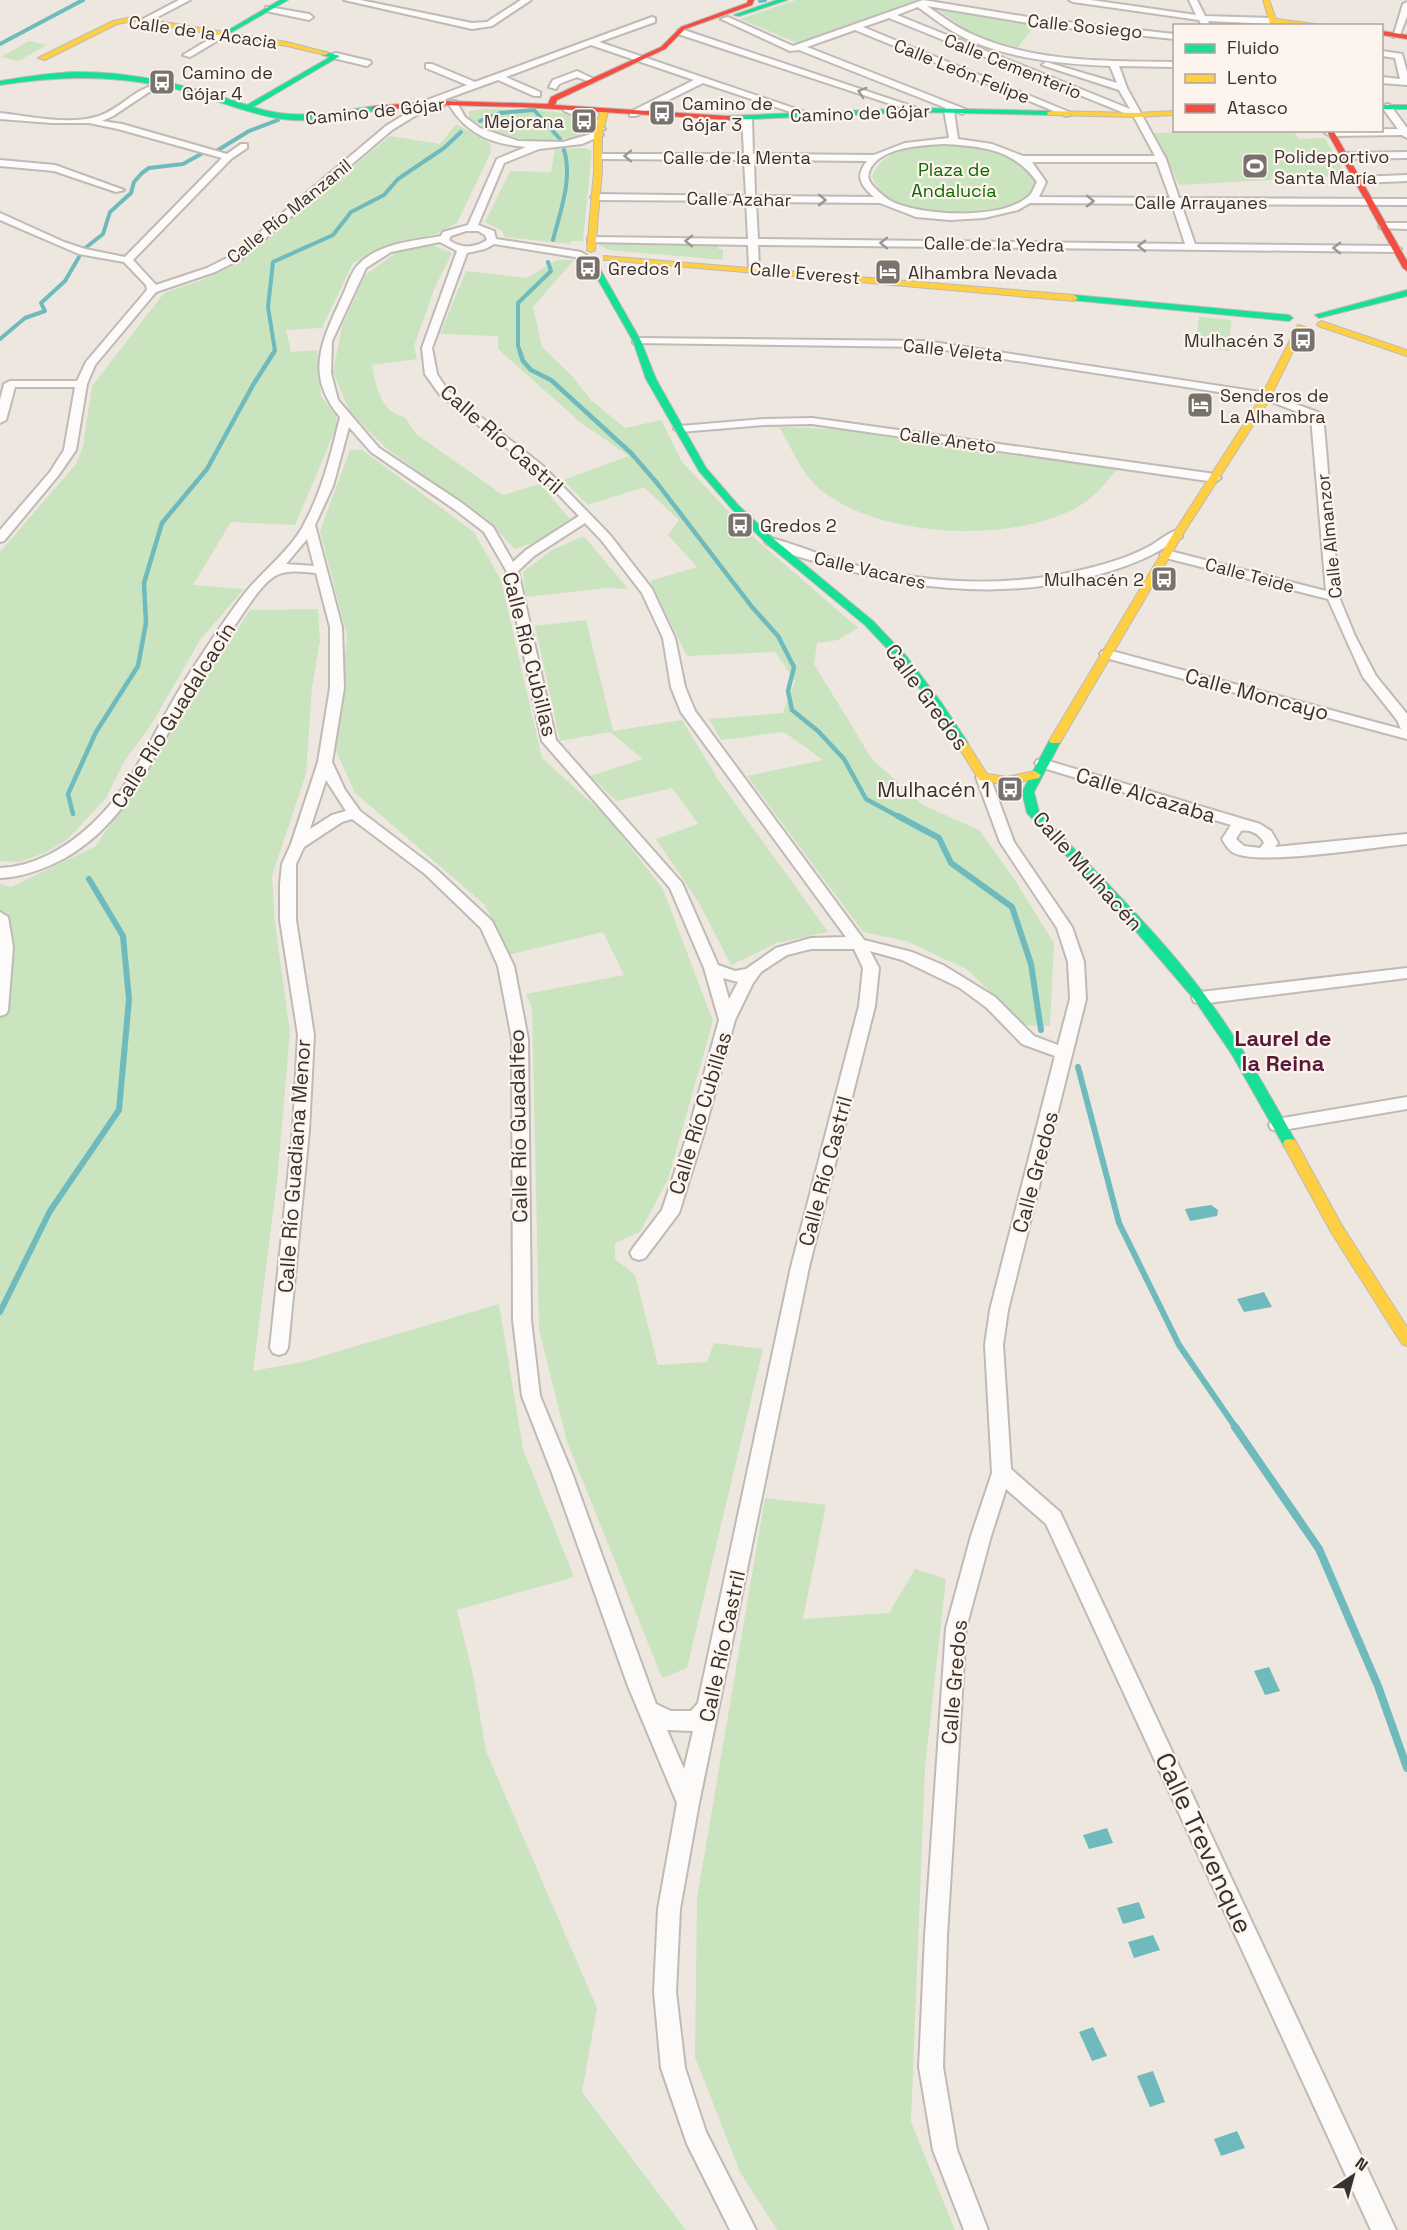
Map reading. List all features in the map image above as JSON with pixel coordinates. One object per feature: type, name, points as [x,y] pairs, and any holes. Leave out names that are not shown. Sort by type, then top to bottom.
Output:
[{"type":"street","points":[[145,20],[186,0]]},
{"type":"street","points":[[187,55],[285,0]]},
{"type":"street","points":[[348,0],[472,26],[483,26],[527,0]]},
{"type":"street","points":[[389,9],[404,0]]},
{"type":"street","points":[[553,87],[556,82],[577,74],[594,73],[639,59],[663,48],[669,39],[681,33],[683,28],[722,18],[755,4],[784,0]]},
{"type":"street","points":[[1073,0],[1205,22],[1291,24]]},
{"type":"street","points":[[1193,0],[1205,22]]},
{"type":"street","points":[[1266,0],[1273,23]]},
{"type":"street","points":[[722,18],[793,49],[925,3],[970,37],[1040,57],[1172,64]]},
{"type":"street","name":"Calle Sosiego","points":[[925,3],[1040,21],[1173,36]]},
{"type":"street","points":[[1383,33],[1402,36],[1407,4]]},
{"type":"street","points":[[269,9],[309,17]]},
{"type":"street","name":"Calle Cementerio","points":[[890,15],[1137,115]]},
{"type":"street","name":"Calle de la Acacia","points":[[42,58],[124,19],[145,20],[287,44],[367,63]]},
{"type":"street","name":"Calle Río Manzanil","points":[[152,290],[211,270],[237,257],[417,107],[652,20]]},
{"type":"street","name":"Calle León Felipe","points":[[855,27],[1069,114]]},
{"type":"street","points":[[681,33],[918,110]]},
{"type":"street","points":[[589,42],[809,115]]},
{"type":"street","points":[[799,47],[950,110],[949,141]]},
{"type":"street","points":[[1383,54],[1399,56],[1405,81],[1383,78]]},
{"type":"street","points":[[249,107],[336,56]]},
{"type":"street","points":[[1033,61],[1123,88]]},
{"type":"street","points":[[1113,62],[1123,88],[1161,159],[1191,246]]},
{"type":"street","points":[[429,66],[473,85]]},
{"type":"street","points":[[551,107],[555,99],[594,73]]},
{"type":"street","name":"Camino de Gójar","points":[[0,83],[59,75],[86,75],[135,86],[166,86],[249,107],[265,114],[296,118],[447,103],[747,118],[918,110],[1137,115],[1173,113]]},
{"type":"street","points":[[496,76],[537,94]]},
{"type":"street","points":[[633,114],[701,80]]},
{"type":"street","points":[[89,122],[111,114],[135,86]]},
{"type":"street","points":[[447,103],[466,124],[495,137],[521,145],[576,144],[599,132]]},
{"type":"street","points":[[1384,107],[1407,107]]},
{"type":"street","points":[[1384,107],[1406,133]]},
{"type":"street","points":[[567,109],[595,120],[599,132]]},
{"type":"street","points":[[444,238],[447,244],[463,249],[477,248],[492,240],[589,252],[596,197],[599,132],[604,112]]},
{"type":"street","points":[[111,114],[111,121],[114,125]]},
{"type":"street","points":[[0,116],[114,125],[228,157]]},
{"type":"street","points":[[747,118],[754,269]]},
{"type":"street","points":[[1406,133],[1330,132],[1407,268]]},
{"type":"street","points":[[492,240],[490,233],[486,230],[472,228],[500,161],[501,144],[495,137]]},
{"type":"street","points":[[949,141],[996,148],[1022,159],[1040,176],[1041,185],[1031,200],[963,231],[882,200],[870,192],[864,182],[864,173],[875,158],[899,147],[949,141]]},
{"type":"street","name":"Calle de la Menta","points":[[576,144],[598,153],[750,158],[875,158]]},
{"type":"street","points":[[127,260],[228,157],[244,146]]},
{"type":"street","points":[[500,161],[539,146]]},
{"type":"street","points":[[1343,156],[1407,155]]},
{"type":"street","points":[[1022,159],[1161,159]]},
{"type":"street","points":[[0,164],[55,168],[119,190]]},
{"type":"street","points":[[1358,180],[1407,178]]},
{"type":"street","name":"Calle Azahar","points":[[596,197],[882,200]]},
{"type":"street","name":"Calle Arrayanes","points":[[1031,200],[1407,202]]},
{"type":"street","points":[[0,216],[60,244],[83,252],[127,260],[151,284],[152,290],[90,364],[81,384],[70,450],[54,474],[0,538]]},
{"type":"street","points":[[1384,226],[1407,226]]},
{"type":"street","name":"Calle Río Cubillas","points":[[472,228],[451,231],[444,238],[388,250],[362,266],[327,341],[325,373],[333,401],[375,450],[458,506],[489,530],[512,570],[549,741],[615,813],[677,886],[712,968],[727,1020],[695,1136],[670,1213],[639,1253]]},
{"type":"street","name":"Calle de la Yedra","points":[[589,252],[963,231],[1191,246],[1396,249]]},
{"type":"street","name":"Calle Río Castril","points":[[463,249],[427,348],[431,374],[444,393],[539,468],[600,532],[648,592],[669,638],[678,687],[688,712],[859,944],[871,968],[867,1006],[800,1267],[710,1707],[688,1803],[669,1909],[664,1992],[673,2068],[694,2136],[744,2230]]},
{"type":"street","name":"Calle Everest","points":[[589,252],[604,252],[607,258],[754,269],[1289,318],[1300,314],[1320,320]]},
{"type":"street","name":"Calle Gredos","points":[[589,252],[637,341],[651,379],[702,469],[735,507],[771,542],[869,623],[903,659],[937,704],[983,777],[1007,842],[1064,927],[1076,962],[1078,999],[999,1310],[994,1345],[1002,1473],[981,1536],[956,1628],[937,1924],[931,2067],[945,2150],[975,2230]]},
{"type":"street","points":[[1289,318],[1289,322],[1301,327],[1310,327],[1320,320],[1407,293]]},
{"type":"street","points":[[1320,320],[1407,353]]},
{"type":"street","name":"Calle Mulhacén","points":[[1301,327],[1266,396],[1178,534],[1038,769],[1028,792],[1033,813],[1160,950],[1200,998],[1250,1072],[1277,1125],[1336,1228],[1407,1340]]},
{"type":"street","name":"Calle Veleta","points":[[637,341],[926,344],[1266,396]]},
{"type":"street","points":[[0,420],[10,384],[81,384]]},
{"type":"street","points":[[1266,396],[1316,415],[1318,429],[1332,442]]},
{"type":"street","name":"Calle Río Guadalcacín","points":[[2,878],[56,857],[96,829],[125,797],[181,699],[244,603],[272,573],[309,525],[338,453],[346,417]]},
{"type":"street","name":"Calle Aneto","points":[[680,429],[765,422],[812,421],[1215,478]]},
{"type":"street","name":"Calle Almanzor","points":[[1318,429],[1333,597],[1349,636],[1370,677],[1404,719],[1407,728]]},
{"type":"street","points":[[512,570],[530,553],[586,517]]},
{"type":"street","points":[[309,525],[319,570],[336,627],[337,688],[325,762]]},
{"type":"street","points":[[561,535],[579,531],[600,532]]},
{"type":"street","name":"Calle Vacares","points":[[771,542],[812,557],[892,578],[933,584],[997,587],[1047,582],[1113,566],[1145,554],[1178,534]]},
{"type":"street","points":[[501,552],[515,555],[530,553]]},
{"type":"street","name":"Calle Teide","points":[[1166,554],[1333,597]]},
{"type":"street","points":[[272,573],[288,567],[319,570]]},
{"type":"street","name":"Calle Moncayo","points":[[1107,654],[1407,735]]},
{"type":"street","name":"Calle Río Guadalfeo","points":[[325,762],[338,791],[355,814],[429,871],[487,925],[506,966],[520,1039],[522,1320],[531,1396],[562,1473],[638,1686],[688,1803]]},
{"type":"street","name":"Calle Río Guadiana Menor","points":[[279,1348],[301,1130],[306,1035],[288,920],[289,864],[298,844],[325,762]]},
{"type":"street","points":[[983,777],[1007,781],[1038,769]]},
{"type":"street","name":"Calle Alcazaba","points":[[1038,769],[1250,826],[1268,835],[1271,843],[1265,850]]},
{"type":"street","points":[[298,844],[337,818],[355,814]]},
{"type":"street","name":"Calle Alcazaba","points":[[1250,826],[1232,830],[1228,839],[1247,852],[1265,850],[1282,852],[1407,839]]},
{"type":"street","points":[[0,917],[5,947],[0,1010]]},
{"type":"street","points":[[712,968],[734,977],[750,974],[781,951],[820,943],[859,944],[908,956],[950,975],[990,1001],[1017,1032],[1037,1046],[1066,1053]]},
{"type":"street","points":[[727,1020],[750,974]]},
{"type":"street","points":[[1200,998],[1407,974]]},
{"type":"street","points":[[1277,1125],[1407,1103]]},
{"type":"street","name":"Calle Trevenque","points":[[1002,1473],[1053,1518],[1384,2230]]},
{"type":"street","points":[[651,1712],[669,1721],[695,1721],[710,1707]]},
{"type":"green space","points":[[796,0],[918,0],[797,43],[740,19]]},
{"type":"green space","points":[[932,6],[1037,23],[1017,48],[973,34]]},
{"type":"green space","points":[[29,41],[47,45],[18,61],[1,57]]},
{"type":"green space","points":[[483,109],[563,113],[588,121],[586,134],[540,141],[512,137],[469,118],[469,111]]},
{"type":"green space","points":[[456,124],[490,143],[491,152],[457,223],[436,234],[403,240],[353,263],[322,328],[286,330],[291,352],[317,350],[321,396],[336,415],[337,426],[295,525],[231,522],[193,585],[244,589],[200,640],[151,725],[125,760],[106,798],[68,839],[45,853],[19,862],[0,861],[0,552],[76,464],[83,446],[92,386],[164,293],[202,280],[234,265],[390,136],[440,144]]},
{"type":"green space","name":"Polideportivo Santa María","points":[[1294,132],[1299,139],[1325,138],[1346,176],[1179,185],[1154,133]]},
{"type":"green space","name":"Plaza de Andalucía","points":[[937,145],[971,146],[1005,154],[1015,159],[1032,174],[1034,190],[1022,202],[1006,208],[986,213],[963,214],[917,209],[897,202],[881,191],[872,176],[883,160],[899,151]]},
{"type":"green space","points":[[585,148],[592,151],[583,241],[571,241],[570,244],[505,237],[502,231],[485,222],[510,171],[551,172],[555,149]]},
{"type":"green space","points":[[600,243],[718,244],[718,249],[723,249],[723,260],[609,250],[599,245]]},
{"type":"green space","points":[[430,244],[452,253],[435,287],[414,346],[417,359],[372,365],[375,381],[385,404],[390,410],[405,417],[416,434],[503,495],[540,484],[570,519],[536,542],[515,549],[486,519],[388,450],[350,412],[333,372],[342,326],[365,275],[403,248]]},
{"type":"green space","points":[[557,260],[574,260],[533,307],[542,347],[571,375],[591,400],[625,428],[661,420],[682,462],[753,537],[858,628],[838,640],[817,643],[814,664],[872,759],[923,805],[979,830],[1015,880],[1054,943],[1050,1026],[1023,1025],[968,970],[906,941],[863,932],[747,776],[823,760],[784,732],[721,740],[709,719],[783,713],[795,681],[775,652],[687,656],[650,581],[697,567],[668,535],[679,520],[644,487],[588,505],[563,480],[629,456],[580,422],[498,349],[498,336],[440,334],[466,271],[527,278]]},
{"type":"green space","points":[[1199,317],[1231,320],[1229,351],[1195,348]]},
{"type":"green space","points":[[779,427],[838,429],[942,446],[1117,469],[1090,499],[1051,519],[1019,527],[984,531],[912,526],[878,519],[848,507],[822,491],[803,469]]},
{"type":"green space","points":[[350,450],[362,450],[474,532],[501,580],[542,758],[608,818],[663,889],[713,1021],[668,1179],[640,1232],[615,1243],[615,1259],[635,1275],[658,1365],[707,1362],[714,1343],[763,1349],[687,1668],[662,1678],[567,1442],[539,1330],[532,1008],[526,994],[624,975],[603,932],[508,955],[485,905],[355,793],[336,751],[347,636],[320,531]]},
{"type":"green space","points":[[584,536],[628,589],[606,588],[526,597],[523,572],[552,550]]},
{"type":"green space","points":[[318,609],[320,640],[312,688],[306,774],[272,876],[275,923],[290,1032],[277,1181],[253,1371],[302,1362],[499,1304],[523,1449],[574,1577],[457,1610],[473,1675],[486,1751],[597,2008],[582,2092],[686,2230],[0,2230],[0,884],[11,887],[96,846],[250,610]]},
{"type":"green space","points":[[586,620],[613,731],[682,720],[719,781],[828,932],[777,943],[731,965],[699,903],[656,839],[698,824],[672,788],[616,801],[590,776],[643,759],[610,732],[560,741],[535,626]]},
{"type":"green space","points":[[765,1498],[826,1505],[803,1619],[889,1613],[915,1569],[946,1579],[925,1768],[911,2122],[955,2230],[777,2230],[740,2172],[695,2057],[697,1898]]},
{"type":"water","points":[[1211,1205],[1218,1210],[1217,1216],[1190,1221],[1185,1209]]},
{"type":"water","points":[[1264,1292],[1272,1307],[1244,1312],[1237,1299]]},
{"type":"water","points":[[1269,1667],[1280,1691],[1265,1695],[1254,1671]]},
{"type":"water","points":[[1107,1828],[1113,1843],[1089,1849],[1083,1835]]},
{"type":"water","points":[[1139,1902],[1145,1918],[1123,1924],[1117,1908]]},
{"type":"water","points":[[1153,1935],[1160,1950],[1134,1958],[1128,1942]]},
{"type":"water","points":[[1093,2027],[1107,2056],[1092,2061],[1079,2032]]},
{"type":"water","points":[[1153,2071],[1165,2102],[1150,2107],[1137,2076]]},
{"type":"water","points":[[1237,2131],[1245,2148],[1221,2156],[1214,2139]]},
{"type":"waterway","points":[[0,44],[83,0]]},
{"type":"waterway","points":[[760,1],[765,0]]},
{"type":"waterway","points":[[480,121],[500,113],[534,110],[560,139]]},
{"type":"waterway","points":[[218,150],[249,131],[278,120]]},
{"type":"waterway","points":[[273,354],[275,351],[268,307],[273,262],[333,235],[351,212],[384,195],[398,179],[444,148],[461,132]]},
{"type":"waterway","points":[[553,240],[566,184],[564,150]]},
{"type":"waterway","points":[[84,249],[103,234],[110,212],[131,193],[134,182],[142,173],[149,168],[183,164],[201,154]]},
{"type":"waterway","points":[[0,339],[25,318],[45,311],[41,303],[65,281],[79,257]]},
{"type":"waterway","points":[[521,354],[518,346],[518,303],[551,271],[548,262]]},
{"type":"waterway","points":[[73,814],[68,794],[96,732],[138,666],[146,623],[144,583],[162,523],[207,469],[253,385],[274,352]]},
{"type":"waterway","points":[[520,352],[523,361],[531,370],[551,380],[631,453],[657,483],[752,607],[778,636],[794,667],[788,691],[792,710],[818,731],[844,759],[866,799],[901,818]]},
{"type":"waterway","points":[[898,816],[939,838],[951,863],[1012,907],[1031,964],[1041,1030]]},
{"type":"waterway","points":[[0,1312],[50,1211],[119,1110],[129,999],[123,936],[89,879]]},
{"type":"waterway","points":[[1078,1067],[1119,1223],[1179,1345],[1236,1428]]},
{"type":"waterway","points":[[1235,1427],[1319,1549],[1378,1686],[1407,1768]]},
{"type":"traffic: fast","points":[[223,35],[285,0]]},
{"type":"traffic: fast","points":[[737,15],[784,0]]},
{"type":"traffic: fast","points":[[249,107],[336,56],[325,53]]},
{"type":"traffic: fast","points":[[0,83],[76,74],[128,78],[196,91],[256,111],[293,118],[375,108]]},
{"type":"traffic: fast","points":[[1383,107],[1407,107]]},
{"type":"traffic: fast","points":[[727,118],[918,110],[1051,113]]},
{"type":"traffic: fast","points":[[592,262],[637,341],[651,379],[702,469],[735,507],[771,542],[869,623],[903,659],[937,704],[962,743]]},
{"type":"traffic: fast","points":[[1319,315],[1407,293]]},
{"type":"traffic: fast","points":[[1074,298],[1289,318]]},
{"type":"traffic: fast","points":[[1055,741],[1028,792],[1033,813],[1138,926],[1199,996],[1236,1050],[1290,1144]]},
{"type":"traffic: slow","points":[[1266,0],[1274,24]]},
{"type":"traffic: slow","points":[[42,58],[115,22],[133,19],[287,44],[325,53]]},
{"type":"traffic: slow","points":[[1272,21],[1306,24]]},
{"type":"traffic: slow","points":[[591,250],[598,171],[598,135],[604,112]]},
{"type":"traffic: slow","points":[[1051,113],[1137,115],[1173,113]]},
{"type":"traffic: slow","points":[[607,258],[1074,298]]},
{"type":"traffic: slow","points":[[1321,324],[1407,353]]},
{"type":"traffic: slow","points":[[1055,741],[1178,534],[1263,402],[1301,327]]},
{"type":"traffic: slow","points":[[962,743],[983,777],[1007,781],[1035,775]]},
{"type":"traffic: slow","points":[[1290,1144],[1336,1228],[1407,1340]]},
{"type":"traffic: jam","points":[[551,107],[554,99],[663,48],[683,28],[750,4],[751,0]]},
{"type":"traffic: jam","points":[[1383,33],[1407,37]]},
{"type":"traffic: jam","points":[[375,108],[442,103],[522,105],[727,118]]},
{"type":"traffic: jam","points":[[1330,132],[1407,268]]},
{"type":"place","name":"Camino de Gójar 4","points":[[162,82]]},
{"type":"place","name":"Camino de Gójar 3","points":[[662,113]]},
{"type":"place","name":"Mejorana","points":[[584,121]]},
{"type":"place","name":"Polideportivo Santa María","points":[[1255,166]]},
{"type":"place","name":"Gredos 1","points":[[588,268]]},
{"type":"place","name":"Alhambra Nevada","points":[[888,272]]},
{"type":"place","name":"Mulhacén 3","points":[[1303,340]]},
{"type":"place","name":"Senderos de La Alhambra","points":[[1200,405]]},
{"type":"place","name":"Gredos 2","points":[[740,525]]},
{"type":"place","name":"Mulhacén 2","points":[[1164,579]]},
{"type":"place","name":"Mulhacén 1","points":[[1010,789]]},
{"type":"district","name":"Laurel de la Reina","points":[[1283,1050]]}]
